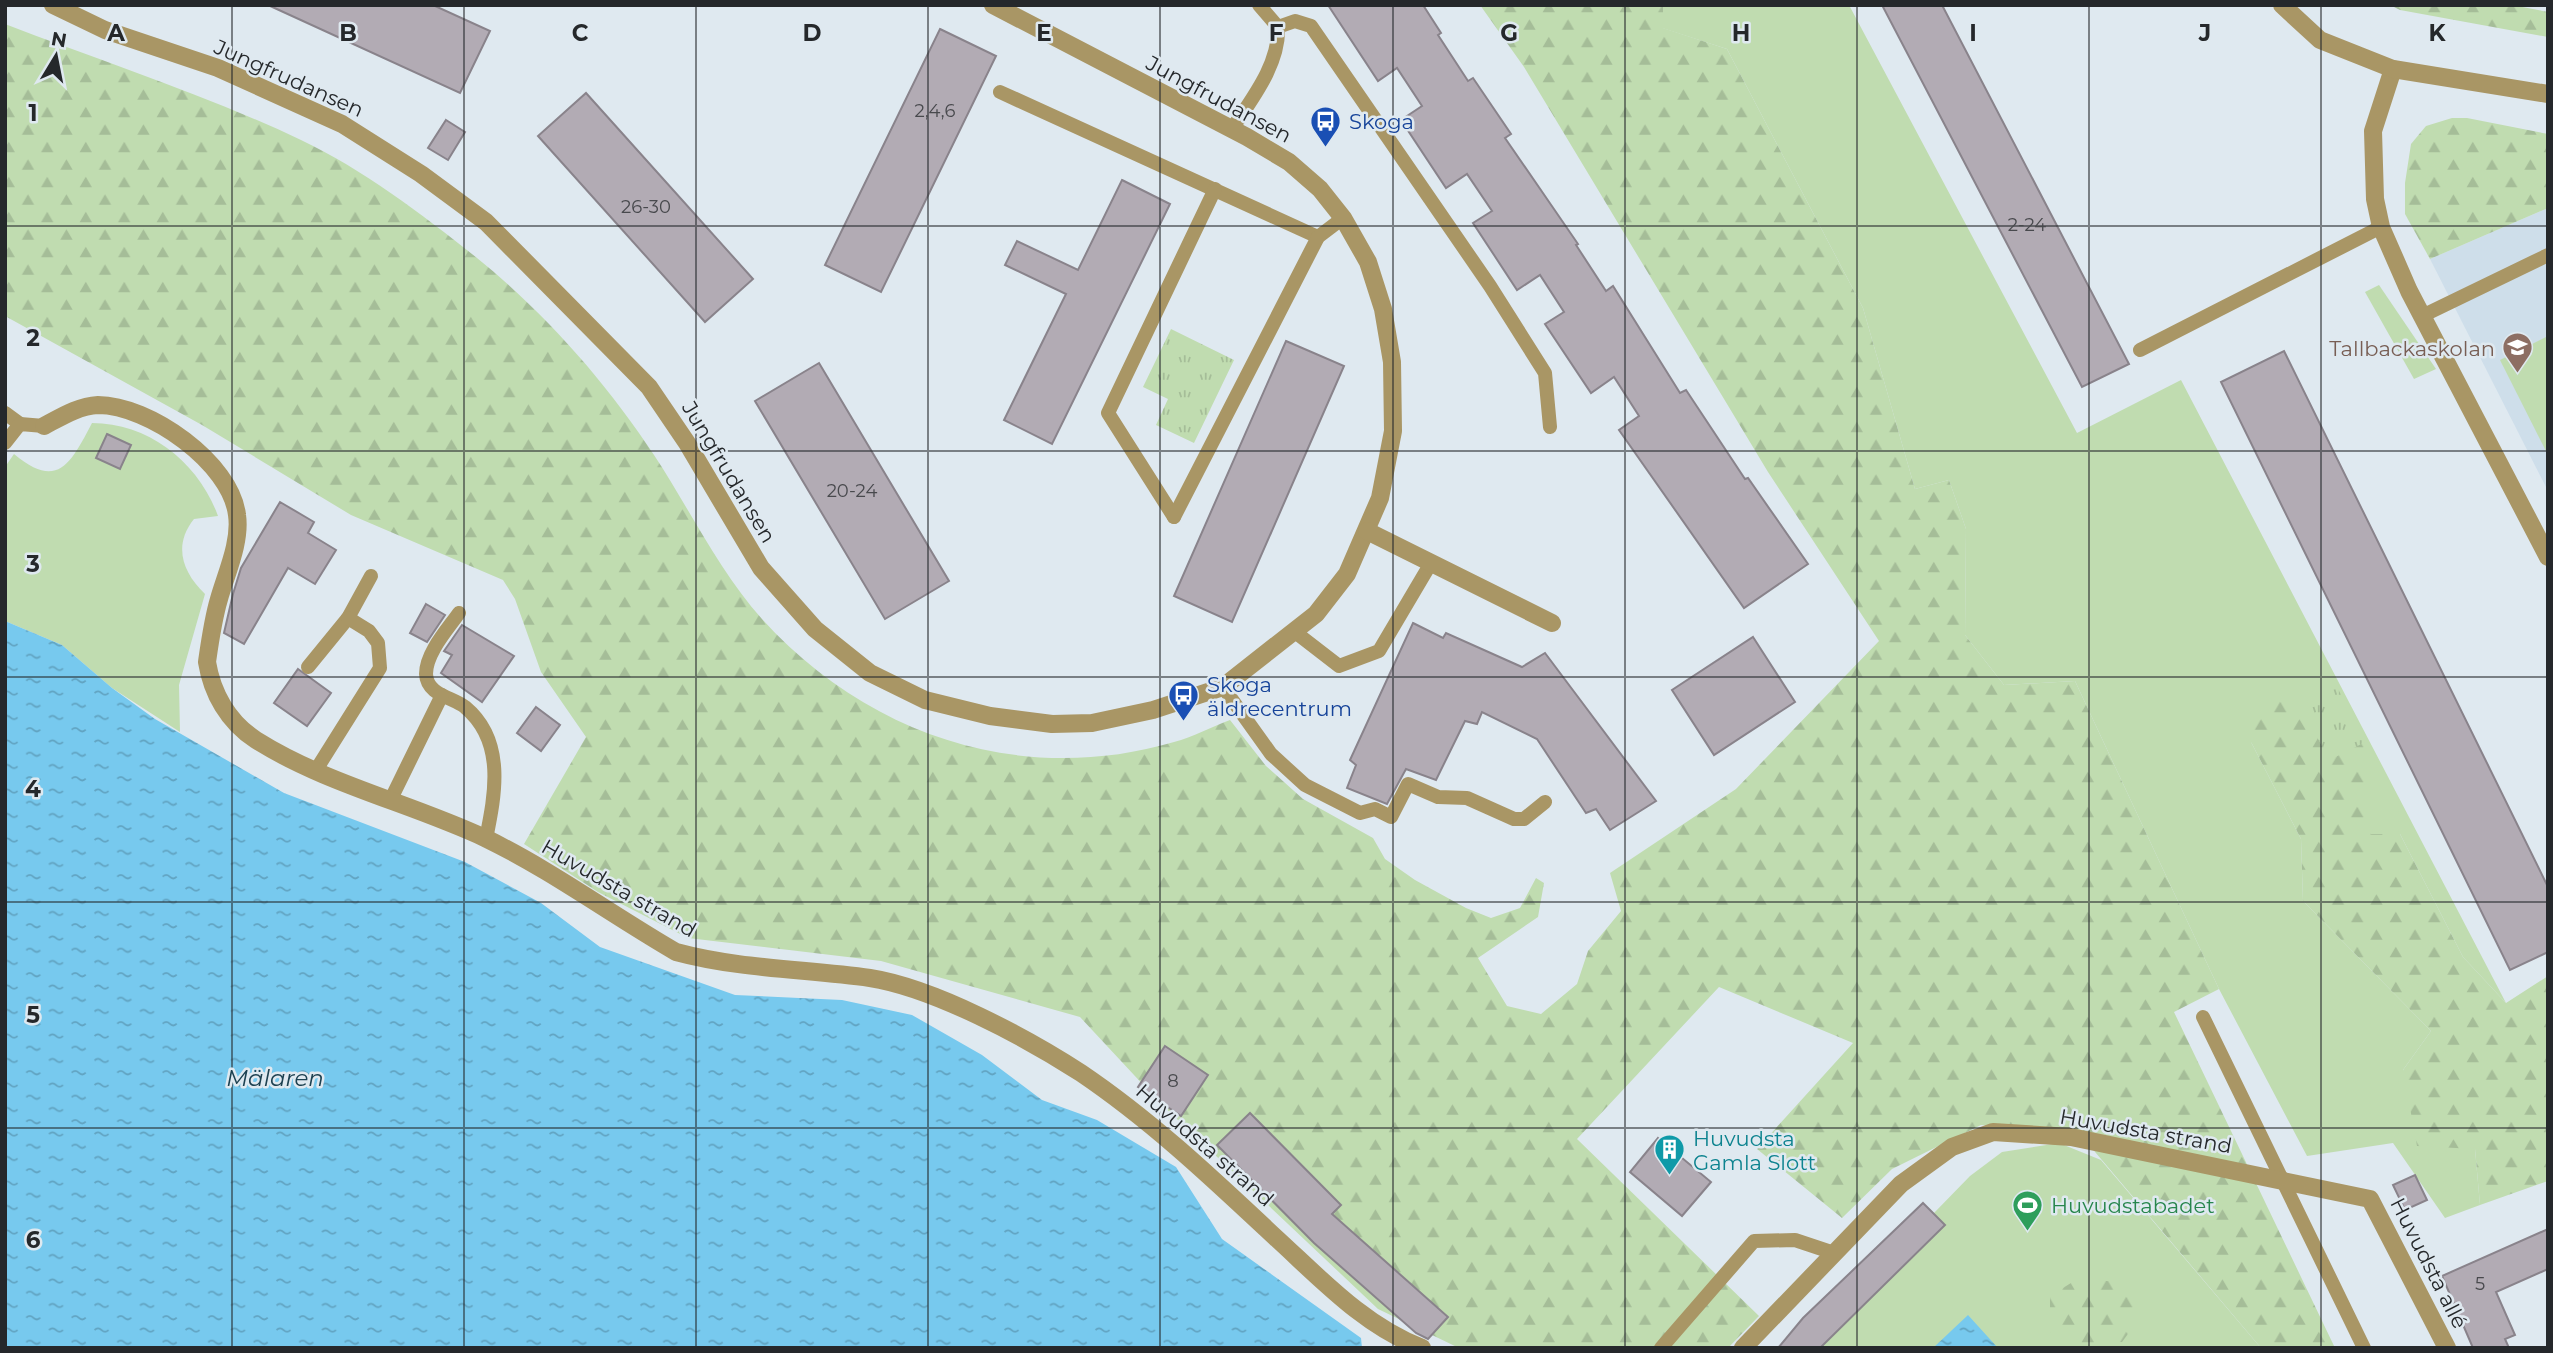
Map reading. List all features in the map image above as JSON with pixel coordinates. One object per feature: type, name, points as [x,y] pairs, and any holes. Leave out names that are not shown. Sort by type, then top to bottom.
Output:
[{"type":"street","name":"Jungfrudansen","points":[[52,5],[105,30],[218,68],[342,124],[421,174],[486,222],[649,387],[687,443],[761,568],[815,629],[870,673],[925,700],[990,716],[1052,723],[1092,723],[1153,709],[1223,687],[1316,614],[1348,574],[1380,498],[1393,431],[1392,362],[1383,309],[1368,262],[1343,218],[1320,188],[1289,162],[1232,130],[993,5]]},
{"type":"street","points":[[2282,5],[2320,40],[2393,69],[2548,94]]},
{"type":"street","points":[[2393,69],[2373,131],[2375,200],[2381,228],[2422,316],[2548,556]]},
{"type":"street","name":"Huvudsta strand","points":[[44,426],[83,407],[101,405],[131,412],[153,421],[200,452],[218,473],[230,492],[238,516],[232,556],[210,637],[207,662],[211,683],[222,706],[254,739],[316,770],[486,839],[676,952],[709,961],[873,979],[955,1006],[1018,1037],[1080,1072],[1166,1136],[1365,1317],[1422,1348]]},
{"type":"street","points":[[1367,531],[1552,623]]},
{"type":"street","name":"Huvudsta strand","points":[[1743,1348],[1901,1184],[1952,1147],[1993,1132],[2071,1137],[2370,1199]]},
{"type":"street","name":"Huvudsta allé","points":[[2370,1199],[2447,1348]]},
{"type":"lane","points":[[1232,130],[1273,59],[1278,27],[1269,12],[1259,5]]},
{"type":"lane","points":[[1278,27],[1295,21],[1311,26],[1490,286],[1545,373],[1549,427]]},
{"type":"lane","points":[[1000,92],[1318,237]]},
{"type":"lane","points":[[1215,189],[1108,413],[1174,517],[1318,237],[1343,218]]},
{"type":"lane","points":[[2140,350],[2381,228]]},
{"type":"lane","points":[[2422,316],[2548,255]]},
{"type":"lane","points":[[5,413],[20,424],[5,443]]},
{"type":"lane","name":"Huvudsta strand","points":[[20,424],[44,426]]},
{"type":"lane","points":[[1295,632],[1339,666],[1379,651],[1431,562]]},
{"type":"lane","points":[[309,667],[348,618],[371,576]]},
{"type":"lane","points":[[459,613],[428,663],[426,676],[432,689],[465,708],[481,727],[492,753],[496,775],[495,796],[486,839]]},
{"type":"lane","points":[[316,770],[380,668],[378,643],[369,631],[348,618]]},
{"type":"lane","points":[[1223,687],[1271,754],[1305,785],[1360,814],[1375,809],[1391,817],[1408,784],[1438,797],[1467,798],[1514,818],[1524,819],[1545,802]]},
{"type":"lane","points":[[391,799],[442,695]]},
{"type":"lane","points":[[2203,1017],[2364,1348]]},
{"type":"lane","points":[[1661,1348],[1754,1241],[1795,1240],[1834,1253]]},
{"type":"shaded area","name":"Tallbackaskolan","points":[[2548,208],[2548,491],[2430,259]]},
{"type":"green space","points":[[1480,5],[1663,5],[1663,28],[1727,49],[1863,308],[1915,489],[1949,480],[1966,529],[1965,635],[2004,685],[2075,681],[2219,989],[2174,1012],[2335,1348],[2261,1348],[2079,1133],[1981,1125],[1892,1169],[1842,1218],[1757,1149],[1853,1043],[1719,987],[1577,1139],[1759,1316],[1728,1348],[1459,1348],[1378,1309],[1161,1104],[1080,1017],[881,961],[688,938],[598,892],[524,844],[586,737],[541,672],[515,599],[503,580],[351,515],[202,425],[5,316],[5,24],[192,94],[301,140],[370,179],[477,258],[550,325],[616,401],[654,455],[732,581],[762,619],[804,659],[849,693],[898,721],[950,741],[1004,753],[1060,758],[1117,754],[1174,742],[1230,720],[1266,766],[1303,799],[1373,838],[1385,859],[1415,880],[1466,908],[1491,918],[1520,908],[1536,878],[1544,883],[1538,917],[1478,958],[1507,1006],[1541,1014],[1577,984],[1588,951],[1621,911],[1610,873],[1736,789],[1879,641],[1768,472],[1524,67]]},
{"type":"green space","points":[[1663,5],[1849,5],[2077,433],[2181,380],[2506,1003],[2463,957],[2400,834],[2371,834],[2251,742],[2301,839],[2303,901],[2431,1031],[2403,1070],[2475,1149],[2480,1205],[2445,1218],[2393,1143],[2307,1156],[2219,989],[2075,681],[2004,685],[1965,635],[1966,529],[1949,480],[1915,489],[1863,308],[1727,49],[1662,28]]},
{"type":"green space","points":[[2390,5],[2512,5],[2548,12],[2548,37],[2400,10]]},
{"type":"green space","points":[[2452,118],[2467,118],[2548,134],[2548,208],[2430,259],[2405,214],[2405,183],[2411,144],[2426,126]]},
{"type":"green space","points":[[2379,285],[2436,369],[2414,379],[2365,292]]},
{"type":"green space","points":[[1171,329],[1234,360],[1194,443],[1156,425],[1168,399],[1143,387]]},
{"type":"green space","points":[[2548,336],[2548,455],[2500,360]]},
{"type":"green space","points":[[92,423],[133,430],[152,438],[169,450],[185,463],[198,479],[218,516],[194,519],[182,548],[191,577],[205,594],[179,685],[180,732],[112,688],[62,645],[5,621],[5,467],[14,454],[29,465],[42,470],[52,471],[62,467],[77,450]]},
{"type":"green space","points":[[2334,681],[2365,742],[2329,760],[2298,699]]},
{"type":"green space","points":[[2298,699],[2329,760],[2365,742],[2371,834],[2400,834],[2463,957],[2506,1003],[2548,976],[2548,1181],[2480,1205],[2475,1149],[2417,1146],[2403,1070],[2431,1031],[2303,901],[2301,839],[2251,742],[2246,715],[2277,701]]},
{"type":"green space","name":"Huvudstabadet","points":[[2059,1143],[2101,1160],[2261,1348],[1778,1348],[1803,1318],[1923,1203],[1934,1213],[1970,1176],[2002,1152]]},
{"type":"green space","points":[[2079,1278],[2116,1282],[2145,1311],[2122,1342],[2076,1348],[2050,1332],[2050,1296]]},
{"type":"water","name":"Mälaren","points":[[5,621],[62,645],[112,688],[155,719],[284,793],[465,862],[541,903],[600,947],[735,995],[842,1000],[912,1015],[982,1055],[1042,1100],[1097,1120],[1176,1167],[1222,1239],[1361,1338],[1362,1348],[5,1348]]},
{"type":"water","points":[[1968,1315],[1998,1348],[1933,1348]]},
{"type":"building","points":[[268,5],[433,5],[490,31],[460,93]]},
{"type":"building","points":[[1328,5],[1423,5],[1441,33],[1438,35],[1468,81],[1473,78],[1511,134],[1505,138],[1578,244],[1576,245],[1606,291],[1613,286],[1680,393],[1686,390],[1745,479],[1748,478],[1808,564],[1744,608],[1619,430],[1639,416],[1614,377],[1591,393],[1545,324],[1564,312],[1540,275],[1517,290],[1473,223],[1492,211],[1467,174],[1446,188],[1401,120],[1422,106],[1397,68],[1378,81]]},
{"type":"building","points":[[1882,5],[1942,5],[2129,364],[2082,387]]},
{"type":"building","points":[[940,29],[996,56],[881,292],[825,265]]},
{"type":"building","points":[[586,93],[753,279],[705,322],[538,136]]},
{"type":"building","points":[[446,120],[465,132],[448,160],[428,148]]},
{"type":"building","points":[[1122,180],[1170,204],[1052,444],[1004,420],[1066,294],[1005,265],[1017,241],[1078,270]]},
{"type":"building","points":[[1286,341],[1344,366],[1232,622],[1174,596]]},
{"type":"building","points":[[2284,351],[2548,887],[2548,952],[2510,970],[2221,382]]},
{"type":"building","points":[[819,363],[949,581],[885,619],[755,401]]},
{"type":"building","points":[[107,434],[131,445],[120,469],[96,458]]},
{"type":"building","points":[[280,502],[314,522],[308,533],[336,550],[315,584],[288,568],[244,644],[224,633],[233,594],[241,568]]},
{"type":"building","points":[[426,604],[445,615],[427,642],[410,633]]},
{"type":"building","points":[[1413,623],[1443,638],[1446,633],[1522,667],[1545,653],[1656,801],[1610,830],[1596,809],[1586,813],[1537,739],[1482,712],[1477,724],[1465,721],[1436,780],[1406,769],[1387,804],[1347,788],[1356,765],[1350,760]]},
{"type":"building","points":[[462,625],[514,656],[482,702],[441,673],[452,655],[444,651]]},
{"type":"building","points":[[1753,637],[1795,702],[1714,755],[1672,690]]},
{"type":"building","points":[[298,669],[331,693],[307,726],[274,703]]},
{"type":"building","points":[[536,707],[560,725],[541,751],[517,733]]},
{"type":"building","points":[[1165,1046],[1208,1075],[1181,1116],[1138,1087]]},
{"type":"building","points":[[1250,1113],[1341,1205],[1332,1214],[1448,1317],[1428,1339],[1416,1333],[1314,1243],[1217,1145]]},
{"type":"building","name":"Huvudsta Gamla Slott","points":[[1658,1138],[1711,1182],[1682,1216],[1630,1172]]},
{"type":"building","points":[[2415,1175],[2427,1200],[2405,1210],[2393,1185]]},
{"type":"building","points":[[1923,1203],[1945,1225],[1820,1348],[1778,1348],[1803,1318]]},
{"type":"building","points":[[2548,1229],[2548,1269],[2496,1292],[2515,1335],[2505,1339],[2509,1348],[2473,1348],[2442,1276]]},
{"type":"place","name":"Skoga","points":[[1326,148]]},
{"type":"place","name":"Tallbackaskolan","points":[[2518,375]]},
{"type":"place","name":"Skoga äldrecentrum","points":[[1184,723]]},
{"type":"place","name":"Huvudsta Gamla Slott","points":[[1670,1177]]},
{"type":"place","name":"Huvudstabadet","points":[[2028,1232]]}]
